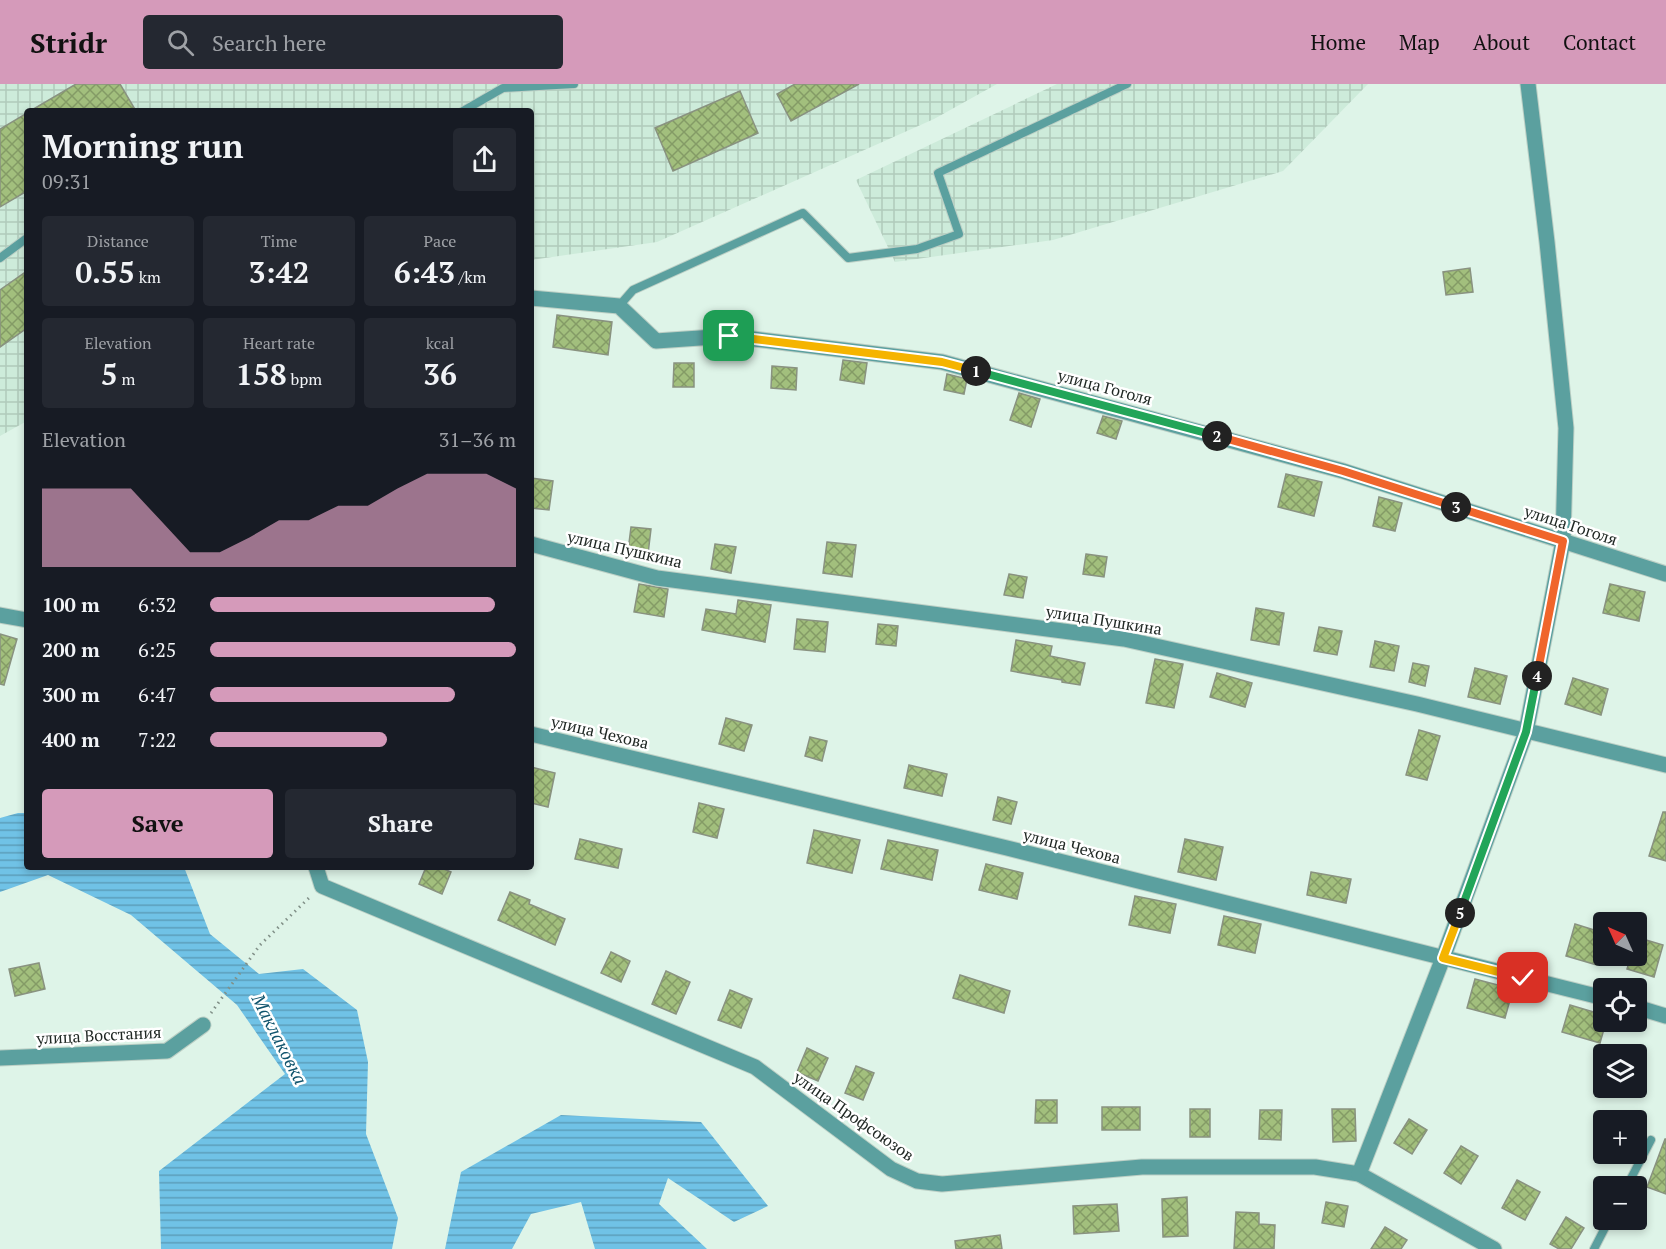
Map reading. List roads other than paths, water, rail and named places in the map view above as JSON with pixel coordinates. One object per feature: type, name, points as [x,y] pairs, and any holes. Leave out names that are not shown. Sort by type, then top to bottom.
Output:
[{"type":"street","points":[[1359,1174],[1443,958],[1526,732],[1563,541],[1566,428],[1528,84]]},
{"type":"street","points":[[534,298],[619,306]]},
{"type":"street","name":"улица Гоголя","points":[[619,306],[656,341],[729,336],[942,362],[1343,471],[1666,574]]},
{"type":"street","name":"улица Пушкина","points":[[534,545],[657,578],[1124,639],[1417,704],[1666,765]]},
{"type":"street","points":[[0,615],[24,619]]},
{"type":"street","name":"улица Чехова","points":[[534,735],[950,834],[1593,995]]},
{"type":"street","name":"улица Профсоюзов","points":[[317,870],[322,886],[755,1067],[891,1168],[917,1181],[942,1184],[1142,1167],[1315,1167],[1359,1174],[1494,1249]]},
{"type":"street","points":[[1647,1010],[1666,1016]]},
{"type":"street","name":"улица Восстания","points":[[0,1058],[167,1051],[202,1025]]},
{"type":"lane","points":[[468,108],[503,88],[574,84]]},
{"type":"lane","points":[[619,306],[633,290],[803,213],[848,258],[917,249],[959,234],[938,173],[1127,84]]},
{"type":"lane","points":[[0,258],[24,240]]},
{"type":"lane","points":[[1632,1176],[1651,1140]]},
{"type":"lane","points":[[1594,1249],[1604,1230]]},
{"type":"water","name":"Маклаковка","points":[[24,813],[24,870],[185,870],[210,934],[259,974],[303,969],[357,1010],[368,1062],[366,1134],[398,1218],[392,1249],[161,1249],[159,1171],[285,1074],[237,1005],[131,915],[48,875],[0,892],[0,818]]},
{"type":"water","points":[[561,1115],[701,1122],[768,1206],[734,1222],[668,1178],[659,1204],[707,1249],[595,1249],[581,1202],[531,1214],[512,1249],[445,1249],[461,1172]]}]
